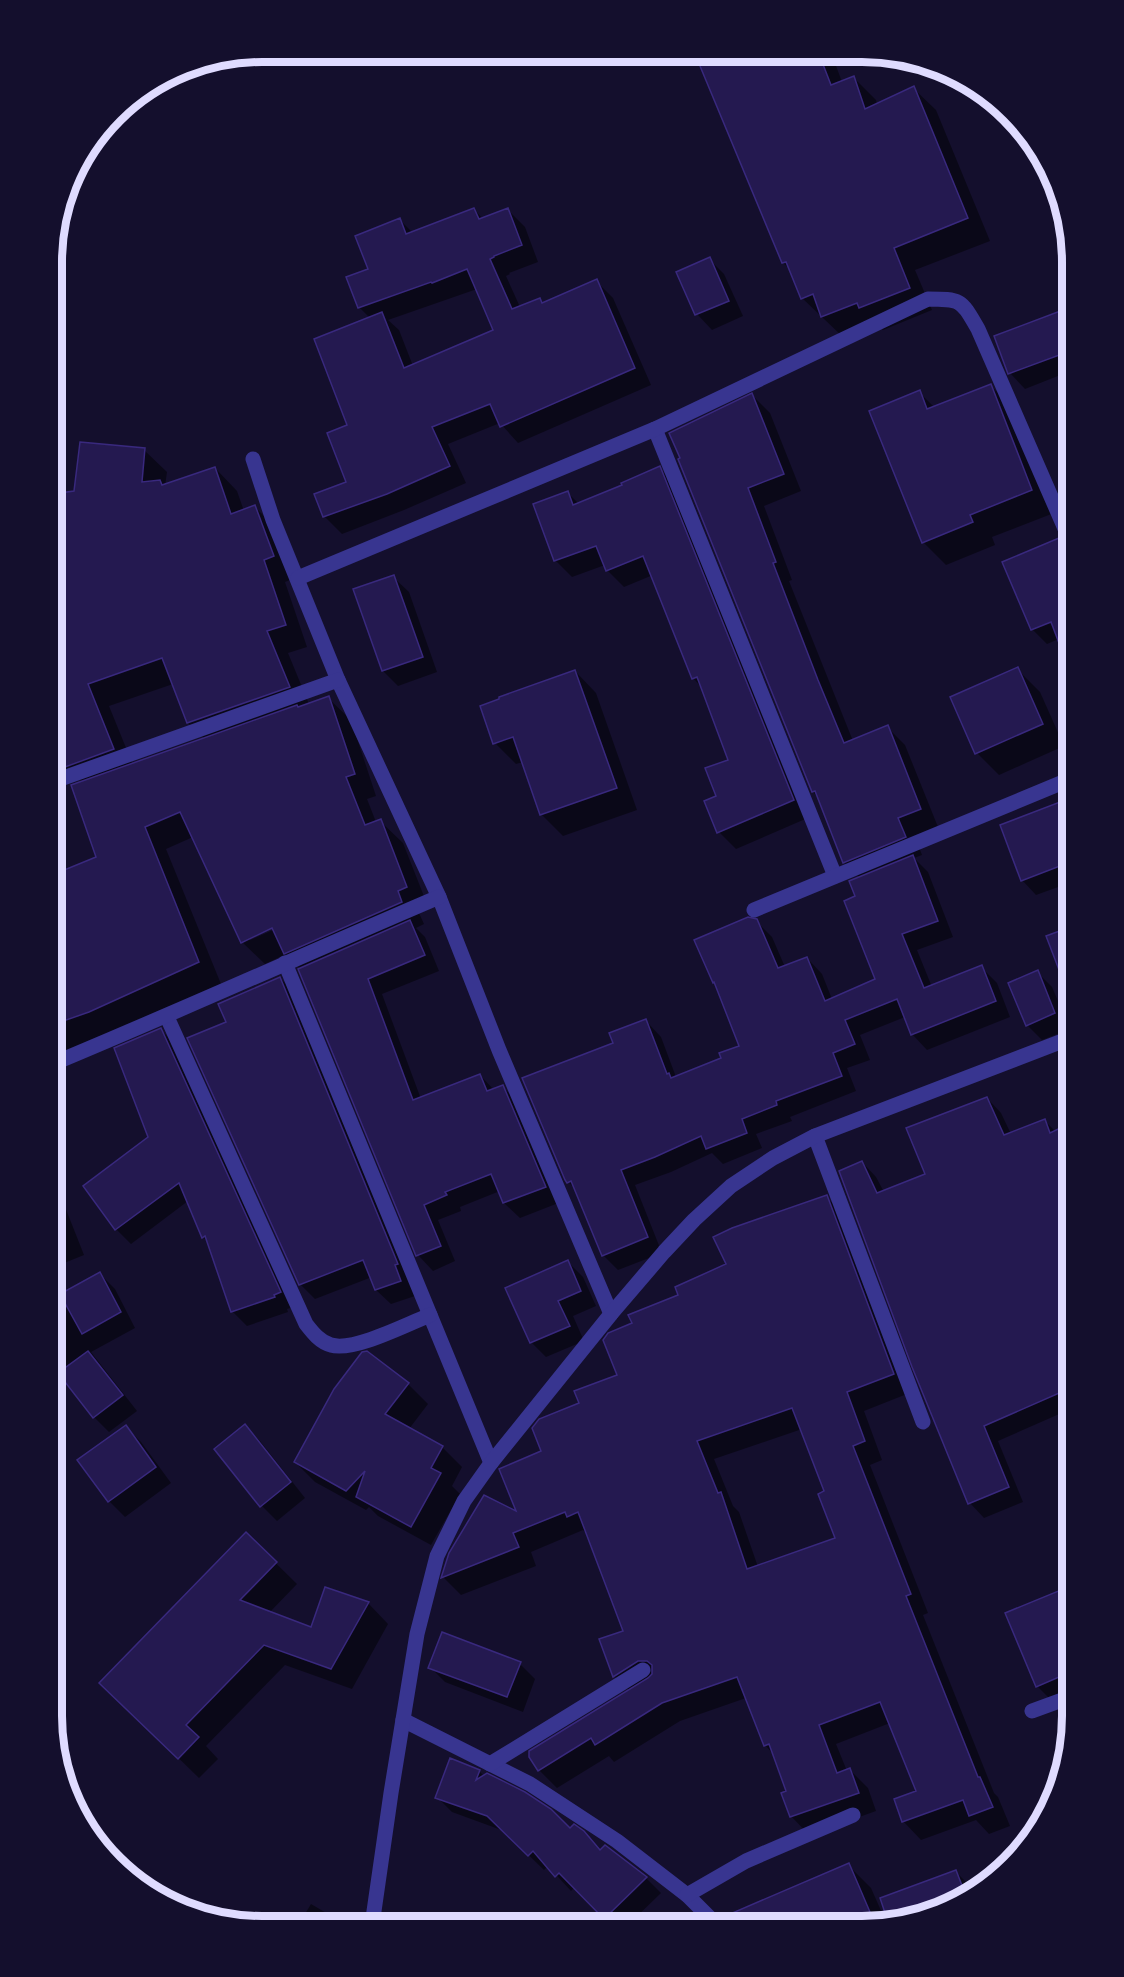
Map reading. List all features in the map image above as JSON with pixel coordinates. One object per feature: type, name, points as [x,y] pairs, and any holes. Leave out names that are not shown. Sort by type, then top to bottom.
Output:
[{"type":"street","points":[[298,578],[656,429],[928,299],[952,299],[962,305],[978,329],[1062,522]]},
{"type":"street","points":[[656,429],[835,876]]},
{"type":"street","points":[[253,459],[273,520],[338,680],[439,897],[499,1050],[611,1314]]},
{"type":"street","points":[[62,778],[338,680]]},
{"type":"street","points":[[754,910],[1062,783]]},
{"type":"street","points":[[62,1060],[167,1017],[439,897]]},
{"type":"street","points":[[285,963],[491,1463]]},
{"type":"street","points":[[167,1017],[306,1324],[316,1337],[330,1345],[344,1348],[430,1315]]},
{"type":"street","points":[[373,1916],[417,1634],[437,1556],[464,1501],[491,1463],[664,1252],[731,1186],[773,1158],[815,1136],[1062,1041]]},
{"type":"street","points":[[815,1136],[923,1422]]},
{"type":"street","points":[[490,1764],[643,1670]]},
{"type":"street","points":[[1032,1711],[1062,1700]]},
{"type":"street","points":[[403,1720],[530,1784],[617,1841],[687,1896],[708,1916]]},
{"type":"street","points":[[687,1896],[746,1861],[854,1815]]},
{"type":"building","points":[[698,62],[822,62],[831,85],[854,76],[865,109],[914,86],[968,218],[894,248],[910,288],[859,308],[857,303],[821,317],[813,294],[801,299],[786,262],[782,263]]},
{"type":"building","points":[[474,208],[479,219],[508,208],[522,245],[490,259],[512,309],[540,298],[542,303],[597,279],[635,368],[500,427],[490,404],[432,427],[450,466],[387,494],[323,517],[314,494],[346,482],[327,433],[347,425],[314,339],[382,312],[404,368],[493,330],[467,269],[358,308],[346,277],[368,269],[355,236],[400,218],[406,234]]},
{"type":"building","points":[[710,257],[729,301],[695,315],[676,272]]},
{"type":"building","points":[[1062,310],[1062,354],[1008,374],[994,336]]},
{"type":"building","points":[[991,384],[1032,490],[970,515],[973,522],[922,543],[869,411],[920,390],[927,409]]},
{"type":"building","points":[[752,393],[784,474],[748,488],[776,562],[773,563],[818,680],[844,743],[888,725],[921,809],[898,818],[906,837],[843,863],[815,791],[812,792],[669,433]]},
{"type":"building","points":[[80,442],[145,448],[142,482],[160,480],[162,485],[215,467],[231,514],[255,505],[274,556],[264,560],[286,625],[267,631],[290,687],[187,723],[162,658],[88,684],[114,749],[65,767],[62,759],[62,493],[74,491]]},
{"type":"building","points":[[660,466],[794,800],[717,833],[704,801],[716,796],[705,768],[728,760],[697,677],[692,679],[643,556],[606,571],[596,546],[554,561],[533,504],[568,491],[573,505]]},
{"type":"building","points":[[1059,538],[1062,546],[1062,651],[1051,622],[1031,630],[1002,562]]},
{"type":"building","points":[[394,575],[423,657],[382,671],[353,589]]},
{"type":"building","points":[[1018,667],[1043,724],[975,754],[950,697]]},
{"type":"building","points":[[575,670],[617,788],[540,815],[513,737],[493,744],[480,706]]},
{"type":"building","points":[[329,696],[355,774],[346,777],[365,825],[381,819],[407,887],[398,891],[402,902],[284,954],[272,928],[241,943],[180,812],[145,827],[199,962],[89,1012],[62,1021],[62,871],[96,857],[71,785],[297,705],[298,707]]},
{"type":"building","points":[[1062,801],[1062,865],[1021,881],[1000,825]]},
{"type":"building","points":[[913,855],[938,921],[902,934],[924,988],[982,965],[996,1001],[911,1035],[897,999],[845,1020],[855,1044],[833,1053],[842,1076],[776,1101],[777,1105],[742,1119],[747,1133],[706,1149],[701,1136],[621,1170],[648,1237],[602,1256],[571,1181],[567,1183],[565,1180],[522,1078],[613,1043],[609,1033],[646,1019],[667,1074],[669,1073],[671,1078],[721,1058],[719,1053],[739,1046],[714,982],[694,940],[748,917],[757,919],[778,968],[807,957],[825,1001],[875,979],[844,901],[855,896],[849,881]]},
{"type":"building","points":[[410,920],[425,955],[368,979],[413,1100],[480,1074],[487,1091],[503,1085],[546,1187],[503,1203],[491,1174],[445,1192],[447,1195],[424,1205],[441,1246],[416,1256],[298,969]]},
{"type":"building","points":[[1062,930],[1062,978],[1046,936]]},
{"type":"building","points":[[1038,970],[1055,1013],[1026,1026],[1008,983]]},
{"type":"building","points":[[280,977],[398,1264],[395,1265],[401,1281],[375,1290],[363,1260],[299,1285],[187,1038],[226,1022],[218,1004]]},
{"type":"building","points":[[161,1028],[281,1292],[274,1295],[275,1297],[231,1312],[205,1236],[202,1238],[179,1183],[115,1230],[83,1186],[148,1137],[114,1048]]},
{"type":"building","points":[[987,1097],[1004,1135],[1045,1119],[1050,1133],[1062,1127],[1062,1392],[984,1426],[1009,1487],[968,1504],[912,1367],[839,1171],[862,1161],[877,1193],[925,1174],[906,1128]]},
{"type":"building","points":[[827,1195],[894,1374],[847,1392],[865,1441],[853,1446],[911,1594],[906,1596],[978,1777],[993,1807],[969,1816],[963,1800],[902,1822],[894,1799],[916,1791],[880,1702],[819,1725],[837,1773],[850,1768],[859,1793],[790,1817],[781,1793],[786,1791],[769,1744],[764,1746],[737,1677],[662,1703],[595,1745],[591,1738],[538,1771],[529,1757],[529,1751],[652,1674],[652,1665],[647,1661],[638,1661],[613,1677],[599,1639],[623,1631],[578,1512],[567,1517],[565,1512],[513,1533],[519,1547],[441,1578],[449,1553],[484,1495],[516,1511],[499,1469],[541,1451],[532,1428],[539,1419],[579,1403],[574,1391],[617,1375],[603,1340],[608,1333],[632,1323],[628,1315],[678,1295],[675,1287],[726,1264],[713,1237],[732,1228]],"holes":[[[792,1408],[824,1491],[818,1494],[835,1538],[747,1569],[721,1492],[718,1493],[697,1441]]]},
{"type":"building","points":[[568,1260],[581,1291],[558,1301],[570,1326],[530,1343],[505,1288]]},
{"type":"building","points":[[100,1272],[121,1312],[82,1334],[62,1298],[62,1293]]},
{"type":"building","points":[[88,1351],[123,1395],[93,1418],[62,1378],[62,1370]]},
{"type":"building","points":[[367,1351],[409,1383],[385,1414],[443,1446],[431,1468],[441,1473],[411,1527],[356,1497],[365,1471],[346,1491],[294,1462],[334,1389],[362,1352]]},
{"type":"building","points":[[245,1424],[291,1482],[260,1507],[214,1449]]},
{"type":"building","points":[[126,1425],[156,1467],[108,1502],[77,1460]]},
{"type":"building","points":[[246,1532],[277,1562],[240,1600],[311,1627],[325,1587],[369,1602],[331,1669],[264,1645],[186,1725],[199,1737],[178,1759],[99,1683]]},
{"type":"building","points":[[1062,1590],[1062,1676],[1036,1687],[1005,1613]]},
{"type":"building","points":[[442,1632],[521,1662],[507,1697],[428,1668]]},
{"type":"building","points":[[450,1758],[480,1770],[476,1780],[487,1773],[525,1792],[551,1809],[570,1828],[574,1824],[584,1831],[600,1850],[605,1845],[647,1877],[607,1916],[601,1916],[559,1873],[555,1877],[533,1851],[528,1856],[487,1816],[435,1798]]},
{"type":"building","points":[[849,1863],[870,1912],[861,1916],[725,1916]]},
{"type":"building","points":[[956,1870],[963,1888],[927,1905],[888,1914],[885,1914],[880,1898]]}]
